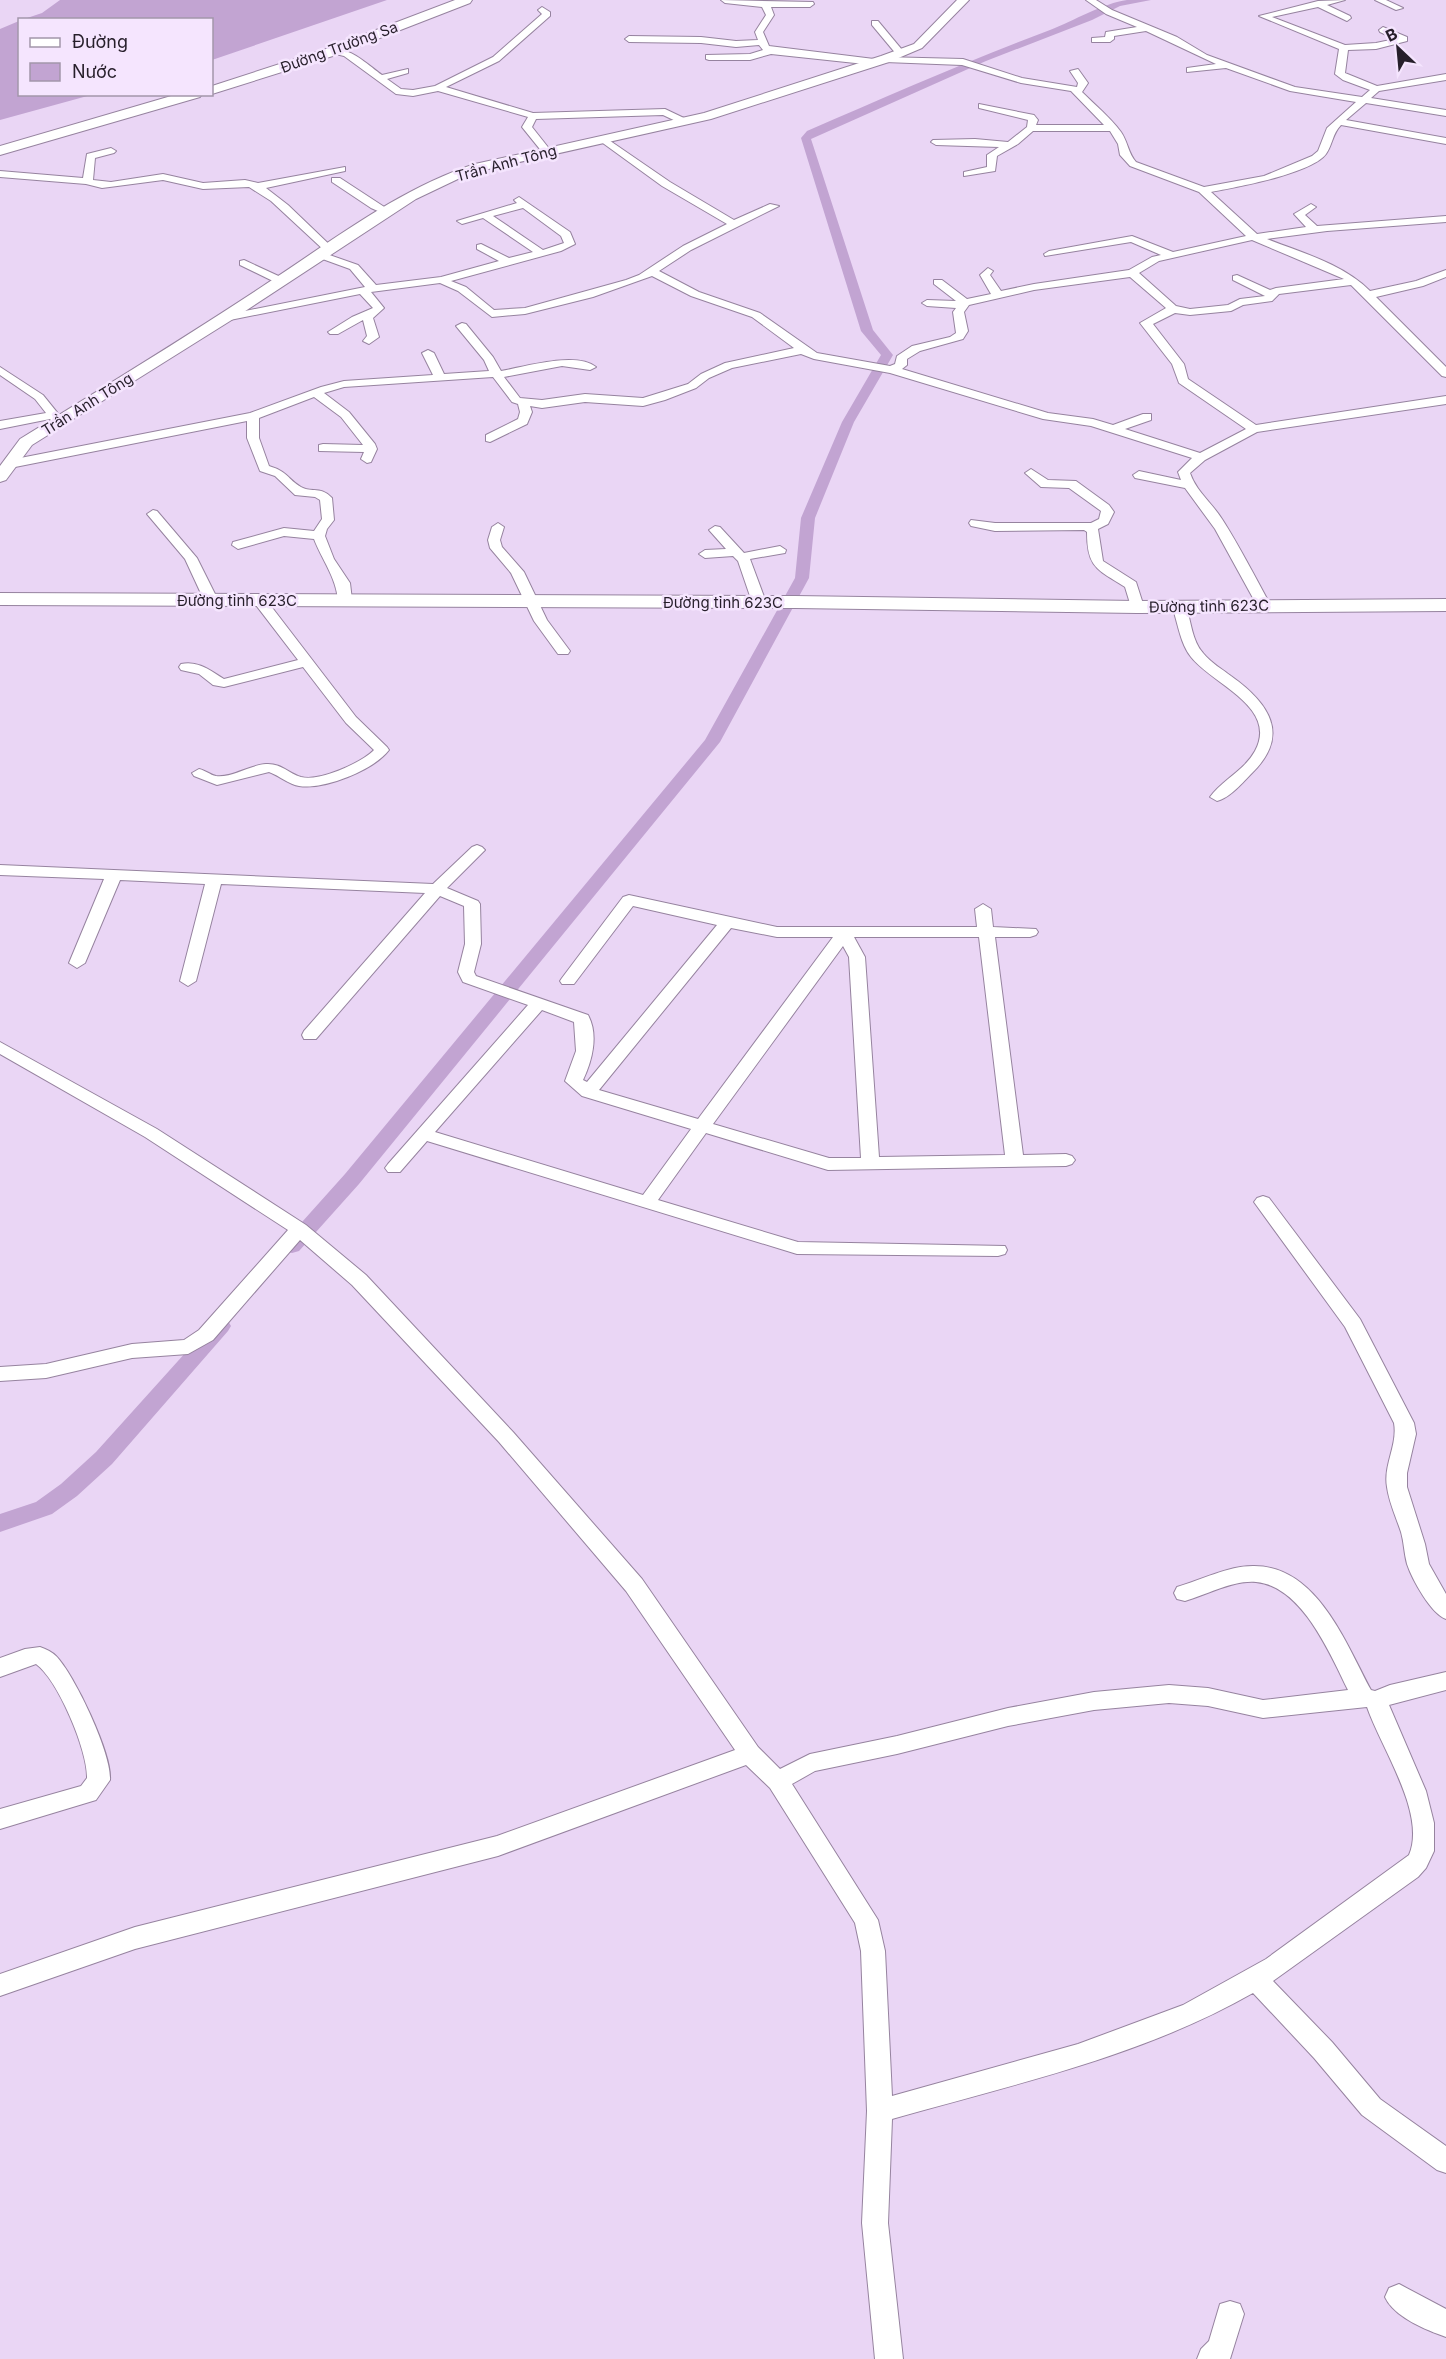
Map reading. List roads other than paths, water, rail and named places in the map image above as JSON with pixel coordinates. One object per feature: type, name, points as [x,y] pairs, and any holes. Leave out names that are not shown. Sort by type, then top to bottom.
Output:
[{"type":"main road","name":"Đường Trường Sa","points":[[213,80],[439,0]]},
{"type":"main road","name":"Đường Trường Sa","points":[[213,90],[331,52],[466,0]]},
{"type":"main road","points":[[0,140],[153,96]]},
{"type":"main road","points":[[0,151],[188,96]]},
{"type":"main road","name":"Đường tỉnh 623C","points":[[0,599],[789,602],[1137,607],[1446,605]]},
{"type":"street","points":[[725,0],[766,5],[810,4]]},
{"type":"street","name":"Trần Anh Tông","points":[[0,477],[26,442],[56,418],[225,318],[411,196],[455,175],[546,151],[717,112],[880,61],[918,46],[963,0]]},
{"type":"street","points":[[1090,0],[1174,39],[1204,57],[1303,91],[1446,113]]},
{"type":"street","points":[[1341,0],[1287,9],[1263,16],[1344,48],[1376,46],[1404,39],[1383,30]]},
{"type":"street","points":[[1379,0],[1399,8]]},
{"type":"street","points":[[1318,4],[1347,18]]},
{"type":"street","points":[[766,5],[775,16],[759,32],[765,48],[771,51]]},
{"type":"street","points":[[1277,5],[1287,9]]},
{"type":"street","points":[[331,52],[347,54],[394,90],[403,93],[438,88],[496,59],[547,14],[542,10]]},
{"type":"street","points":[[875,23],[900,53]]},
{"type":"street","points":[[523,24],[533,25]]},
{"type":"street","points":[[1095,40],[1110,39],[1109,34],[1148,28]]},
{"type":"street","points":[[629,39],[700,40],[736,44],[762,42]]},
{"type":"street","points":[[1344,48],[1340,74],[1376,89]]},
{"type":"street","points":[[709,57],[750,57],[771,51],[880,61],[973,64],[1021,80],[1066,87],[1077,92],[1117,133],[1123,144],[1125,155],[1133,164],[1203,190],[1254,238],[1340,272],[1354,281],[1446,374]]},
{"type":"street","points":[[1190,70],[1227,66]]},
{"type":"street","points":[[379,79],[405,71]]},
{"type":"street","points":[[1075,71],[1083,83],[1082,88],[1077,92]]},
{"type":"street","points":[[1203,190],[1253,182],[1315,159],[1322,152],[1330,130],[1360,100],[1376,89],[1446,77]]},
{"type":"street","points":[[438,88],[532,116],[665,112],[683,121]]},
{"type":"street","points":[[982,106],[1031,117],[1033,120],[1031,128]]},
{"type":"street","points":[[532,116],[527,127],[546,151]]},
{"type":"street","points":[[1339,122],[1446,141]]},
{"type":"street","points":[[967,174],[992,169],[992,155],[1031,128],[1111,128]]},
{"type":"street","points":[[603,139],[666,184],[734,224]]},
{"type":"street","points":[[936,142],[1009,145]]},
{"type":"street","points":[[88,181],[90,156],[111,151]]},
{"type":"street","points":[[256,187],[342,169]]},
{"type":"street","points":[[0,174],[88,181],[92,184],[108,185],[160,176],[175,177],[209,186],[243,183],[256,187],[325,253],[354,267],[379,308],[334,332]]},
{"type":"street","points":[[336,180],[387,212]]},
{"type":"street","points":[[225,318],[368,289],[441,280],[541,254],[567,246],[570,241],[566,234],[522,202],[462,220]]},
{"type":"street","points":[[441,280],[462,289],[492,314],[590,295],[630,282],[687,248],[774,206]]},
{"type":"street","points":[[1311,207],[1299,214],[1314,228]]},
{"type":"street","points":[[485,214],[541,254]]},
{"type":"street","points":[[927,303],[963,304],[997,294],[1132,273],[1149,262],[1171,255],[1314,228],[1389,225],[1446,219]]},
{"type":"street","points":[[1132,239],[1128,230],[1139,227]]},
{"type":"street","points":[[1049,254],[1132,239],[1171,255]]},
{"type":"street","points":[[481,247],[508,262]]},
{"type":"street","points":[[244,263],[280,281]]},
{"type":"street","points":[[651,271],[694,294],[762,318],[802,350],[814,356],[884,369],[1047,416],[1093,423],[1201,457]]},
{"type":"street","points":[[988,271],[985,275],[997,294]]},
{"type":"street","points":[[1132,273],[1173,309],[1190,312],[1231,308],[1240,302],[1268,299],[1276,291],[1354,281]]},
{"type":"street","points":[[1369,295],[1419,284],[1446,273]]},
{"type":"street","points":[[1237,278],[1271,295]]},
{"type":"street","points":[[938,282],[963,304]]},
{"type":"street","points":[[884,369],[901,365],[902,358],[910,351],[961,337],[963,324],[958,312],[963,304]]},
{"type":"street","points":[[1173,309],[1146,323],[1178,364],[1183,381],[1254,429]]},
{"type":"street","points":[[726,318],[744,310]]},
{"type":"street","points":[[368,315],[366,320],[373,337],[369,341]]},
{"type":"street","points":[[462,326],[489,359],[495,375],[516,400],[542,404],[585,398],[652,401],[692,386],[705,376],[729,364],[802,350]]},
{"type":"street","points":[[428,352],[440,377]]},
{"type":"street","points":[[10,464],[253,416],[344,384],[495,375],[562,363],[590,367]]},
{"type":"street","points":[[0,370],[39,397],[56,418]]},
{"type":"street","points":[[314,393],[327,399],[352,421],[369,454],[322,448]]},
{"type":"street","points":[[1186,485],[1184,472],[1201,457],[1254,429],[1446,400]]},
{"type":"street","points":[[490,438],[523,421],[526,412],[522,402]]},
{"type":"street","points":[[253,416],[253,438],[264,468],[279,473],[298,492],[324,495],[328,520],[321,528],[319,536],[328,559],[343,583],[345,600]]},
{"type":"street","points":[[1114,429],[1147,417]]},
{"type":"street","points":[[0,425],[56,418]]},
{"type":"street","points":[[975,523],[995,527],[1087,526],[1091,528],[1104,521],[1108,512],[1105,508],[1072,484],[1046,484],[1031,473]]},
{"type":"street","points":[[1139,475],[1186,485],[1203,501],[1264,606]]},
{"type":"street","points":[[153,514],[191,558],[211,600]]},
{"type":"street","points":[[1053,514],[1070,526]]},
{"type":"street","points":[[498,527],[494,540],[496,548],[517,572],[541,621],[563,651]]},
{"type":"street","points":[[1091,528],[1092,554],[1096,563],[1102,569],[1131,585],[1137,607]]},
{"type":"street","points":[[238,545],[271,533],[290,530],[319,536]]},
{"type":"street","points":[[715,530],[739,555],[754,584],[759,602]]},
{"type":"street","points":[[705,554],[739,555],[780,550]]},
{"type":"street","points":[[199,772],[209,780],[219,781],[271,768],[301,782],[313,781],[349,771],[380,754],[382,750],[351,720],[259,600]]},
{"type":"street","points":[[1179,606],[1194,651],[1255,705],[1266,725],[1266,742],[1260,758],[1217,797]]},
{"type":"street","points":[[186,667],[204,671],[218,682],[224,683],[305,662]]},
{"type":"street","points":[[310,1035],[437,890],[477,850]]},
{"type":"street","points":[[0,870],[437,890],[472,904],[473,944],[466,972],[469,979],[582,1019],[587,1042],[574,1081],[588,1092],[828,1164],[1066,1160]]},
{"type":"street","points":[[77,963],[114,875]]},
{"type":"street","points":[[188,981],[214,880]]},
{"type":"street","points":[[568,981],[629,900],[727,924],[777,932],[1030,932]]},
{"type":"street","points":[[983,909],[1015,1161]]},
{"type":"street","points":[[588,1092],[727,924]]},
{"type":"street","points":[[647,1202],[844,933]]},
{"type":"street","points":[[844,933],[857,957],[870,1163]]},
{"type":"street","points":[[394,1168],[539,1003]]},
{"type":"street","points":[[0,1047],[151,1133],[304,1232],[360,1280],[506,1437],[634,1585],[750,1754],[778,1781],[866,1920],[873,1951],[880,2111],[875,2223],[889,2359]]},
{"type":"street","points":[[423,1134],[797,1248],[998,1250]]},
{"type":"street","points":[[1263,1202],[1353,1324],[1404,1423],[1406,1434],[1397,1473],[1398,1487],[1415,1544],[1418,1564],[1427,1584],[1446,1611]]},
{"type":"street","points":[[0,1374],[46,1371],[132,1351],[167,1350],[194,1345],[304,1232]]},
{"type":"street","points":[[880,2111],[1143,2033],[1194,2013],[1255,1979],[1404,1874],[1421,1856],[1424,1834],[1422,1820],[1401,1754],[1380,1713],[1318,1614],[1289,1585],[1270,1577],[1254,1574],[1185,1593]]},
{"type":"street","points":[[0,1668],[39,1656],[50,1663],[82,1717],[100,1776],[97,1785],[88,1792],[0,1820]]},
{"type":"street","points":[[778,1781],[810,1763],[897,1745],[1008,1717],[1094,1701],[1168,1694],[1208,1697],[1263,1709],[1370,1699],[1446,1681]]},
{"type":"street","points":[[0,1985],[135,1938],[498,1846],[750,1754]]},
{"type":"street","points":[[1255,1979],[1323,2050],[1371,2107],[1446,2161]]},
{"type":"street","points":[[1399,2297],[1436,2320],[1446,2323]]},
{"type":"street","points":[[1211,2359],[1220,2349],[1230,2314]]},
{"type":"water","points":[[60,0],[387,0],[213,60],[213,18],[27,18],[42,13]]},
{"type":"water","points":[[18,21],[18,96],[87,96],[0,120],[0,29]]},
{"type":"waterway","points":[[292,1246],[352,1179],[712,742],[802,578],[808,518],[848,422],[887,355],[867,331],[806,138],[811,133],[983,59],[1089,18],[1118,4],[1146,0]]},
{"type":"waterway","points":[[0,1523],[44,1508],[69,1490],[104,1458],[221,1326]]}]
